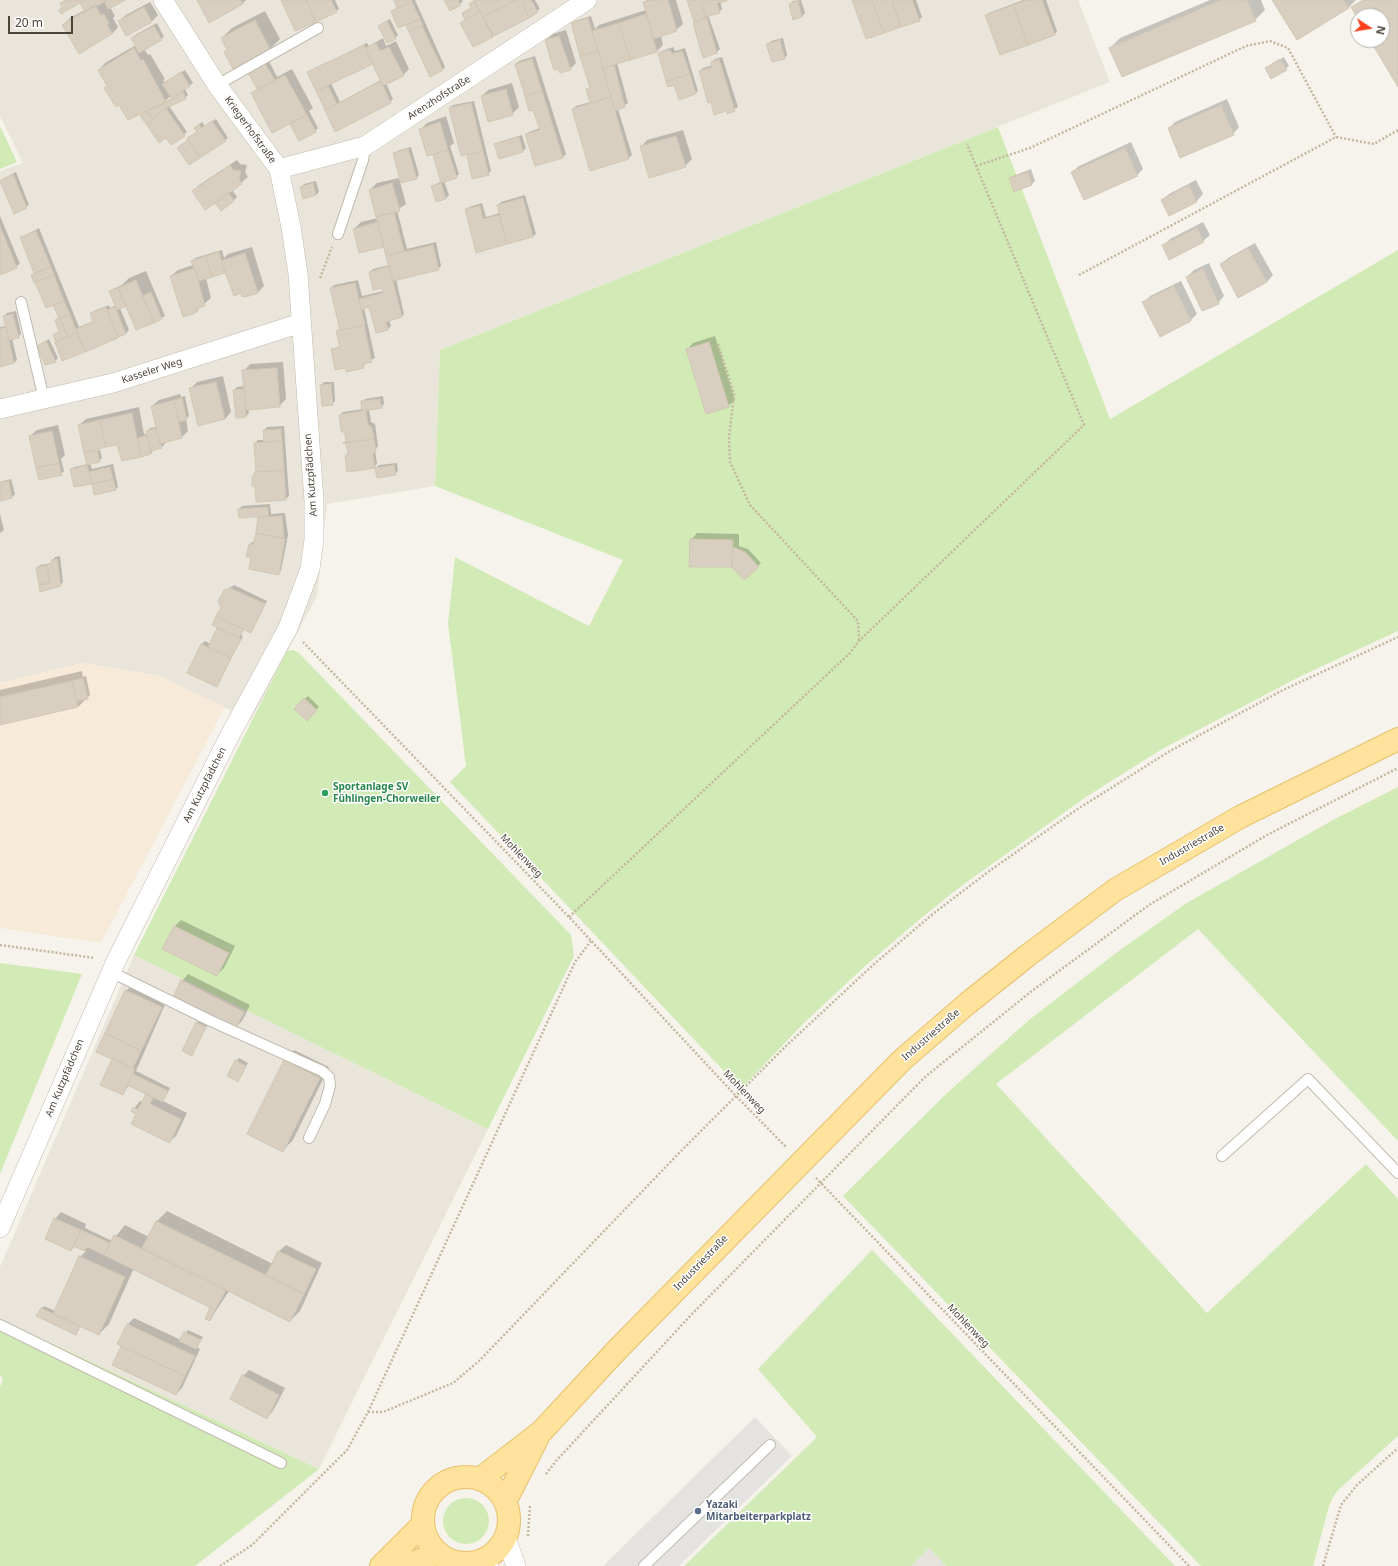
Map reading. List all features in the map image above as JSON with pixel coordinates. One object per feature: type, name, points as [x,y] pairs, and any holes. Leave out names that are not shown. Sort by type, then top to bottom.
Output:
[{"type":"main road","name":"Industriestraße","points":[[480,1479],[542,1431],[616,1351],[902,1060],[1027,956],[1115,890],[1240,817],[1398,739]]},
{"type":"main road","name":"Industriestraße","points":[[505,1502],[542,1431]]},
{"type":"main road","points":[[463,1477],[480,1479],[495,1488],[505,1502],[509,1520],[506,1538],[485,1563],[467,1564],[451,1561],[438,1553],[428,1540],[423,1524],[425,1507],[433,1492],[446,1482],[463,1477]]},
{"type":"main road","points":[[382,1566],[423,1524]]},
{"type":"main road","points":[[405,1566],[438,1553]]},
{"type":"street","name":"Kriegerhofstraße","points":[[163,0],[217,85],[279,169],[291,227],[298,274],[301,323]]},
{"type":"street","name":"Arenzhofstraße","points":[[279,169],[366,146],[587,0]]},
{"type":"street","name":"Kasseler Weg","points":[[0,409],[112,383],[301,323]]},
{"type":"street","name":"Am Kutzpfädchen","points":[[0,1228],[113,966],[229,736],[288,628],[310,569],[314,540],[314,501],[301,323]]},
{"type":"street","points":[[506,1538],[516,1566]]},
{"type":"lane","points":[[217,85],[318,28]]},
{"type":"lane","points":[[338,234],[363,160],[366,146]]},
{"type":"lane","points":[[21,302],[44,399]]},
{"type":"lane","points":[[113,966],[211,1021],[322,1071],[329,1077],[330,1086],[325,1104],[309,1138]]},
{"type":"lane","points":[[1222,1156],[1308,1079],[1398,1173]]},
{"type":"lane","points":[[0,1325],[281,1463]]},
{"type":"lane","points":[[644,1566],[770,1445]]},
{"type":"path","points":[[976,166],[1030,148],[1246,46],[1270,41],[1288,48],[1336,137]]},
{"type":"path","points":[[1079,275],[1336,137],[1374,144],[1398,130]]},
{"type":"path","points":[[569,917],[850,653],[859,641],[1084,425],[967,144]]},
{"type":"path","points":[[718,344],[734,394],[729,438],[730,462],[740,484],[750,505],[858,621],[859,641]]},
{"type":"path","name":"Mohlenweg","points":[[288,628],[569,917],[736,1096],[1189,1566]]},
{"type":"path","points":[[368,1412],[383,1412],[453,1383],[474,1365],[786,1046],[878,960],[934,913],[988,872],[1076,810],[1170,752],[1283,690],[1398,637]]},
{"type":"path","points":[[542,1479],[556,1461],[685,1320],[925,1077],[1033,990],[1149,905],[1266,835],[1398,768]]},
{"type":"path","points":[[220,1566],[252,1545],[347,1450],[368,1412],[576,962],[591,941]]},
{"type":"path","points":[[0,945],[113,966]]},
{"type":"path","points":[[1323,1566],[1341,1505],[1357,1486],[1398,1448]]},
{"type":"path","points":[[528,1542],[530,1502]]},
{"type":"shaded area","points":[[0,0],[1078,0],[1110,82],[440,350],[435,486],[327,504],[317,596],[251,720],[159,676],[81,663],[0,683],[0,171],[23,163],[0,116]]},
{"type":"shaded area","points":[[81,663],[159,676],[225,707],[101,943],[0,928],[0,683]]},
{"type":"shaded area","points":[[134,955],[488,1129],[319,1469],[0,1319],[0,1267]]},
{"type":"shaded area","name":"Yazaki Mitarbeiterparkplatz","points":[[755,1417],[792,1456],[679,1566],[603,1566]]},
{"type":"shaded area","points":[[929,1548],[946,1566],[911,1566]]},
{"type":"green space","points":[[0,126],[17,162],[0,169]]},
{"type":"green space","points":[[998,127],[1110,419],[1398,250],[1398,631],[1301,676],[1162,749],[1086,797],[960,887],[920,919],[864,967],[804,1023],[741,1089],[450,782],[466,766],[448,624],[455,557],[589,626],[623,560],[435,486],[440,350]]},
{"type":"green space","name":"Sportanlage SV Fühlingen-Chorweiler","points":[[293,650],[298,652],[571,935],[574,956],[488,1129],[134,955],[287,651]]},
{"type":"green space","points":[[1398,787],[1398,1141],[1198,929],[996,1084],[1207,1313],[1366,1164],[1398,1199],[1398,1436],[1338,1490],[1333,1497],[1329,1506],[1313,1566],[1201,1566],[843,1196],[945,1095],[1029,1020],[1116,953],[1185,904],[1333,820]]},
{"type":"green space","points":[[0,963],[82,974],[0,1174]]},
{"type":"green space","points":[[872,1250],[1175,1566],[946,1566],[929,1548],[911,1566],[684,1566],[817,1437],[758,1369]]},
{"type":"green space","points":[[0,1319],[319,1469],[195,1566],[0,1566],[0,1387],[3,1380],[0,1375]]},
{"type":"green space","points":[[471,1498],[483,1504],[488,1512],[488,1530],[483,1538],[475,1543],[461,1544],[449,1538],[444,1530],[443,1516],[449,1504],[457,1499]]},
{"type":"building","points":[[67,0],[85,0],[61,14],[59,10],[62,8],[60,3]]},
{"type":"building","points":[[85,0],[106,1],[85,12],[80,3]]},
{"type":"building","points":[[105,0],[125,0],[109,9],[105,1]]},
{"type":"building","points":[[197,0],[240,0],[243,4],[209,23]]},
{"type":"building","points":[[281,0],[306,0],[316,22],[295,31]]},
{"type":"building","points":[[306,0],[331,0],[337,12],[316,22]]},
{"type":"building","points":[[394,0],[411,0],[412,2],[397,8]]},
{"type":"building","points":[[444,0],[458,0],[461,5],[450,11]]},
{"type":"building","points":[[474,0],[516,0],[483,17]]},
{"type":"building","points":[[516,0],[522,0],[529,18],[494,36],[483,17]]},
{"type":"building","points":[[522,0],[531,0],[538,12],[529,18]]},
{"type":"building","points":[[651,0],[668,0],[677,31],[654,39],[643,2]]},
{"type":"building","points":[[687,0],[701,0],[706,18],[694,22]]},
{"type":"building","points":[[701,0],[727,1],[717,3],[720,13],[705,17]]},
{"type":"building","points":[[852,0],[872,0],[884,33],[866,39]]},
{"type":"building","points":[[872,0],[892,0],[901,27],[884,33]]},
{"type":"building","points":[[892,0],[912,0],[920,21],[901,27]]},
{"type":"building","points":[[1026,0],[1042,0],[1055,35],[1028,45],[1013,5]]},
{"type":"building","points":[[1221,0],[1247,0],[1256,21],[1122,77],[1109,48]]},
{"type":"building","points":[[1272,0],[1343,0],[1349,8],[1297,40]]},
{"type":"building","points":[[1363,0],[1398,0],[1398,87],[1375,48],[1390,48],[1390,8],[1351,7]]},
{"type":"building","points":[[474,1],[480,12],[465,20],[462,13],[471,8],[469,4]]},
{"type":"building","points":[[798,1],[802,17],[793,20],[789,4]]},
{"type":"building","points":[[412,2],[420,19],[398,28],[391,11]]},
{"type":"building","points":[[95,5],[101,15],[104,14],[109,23],[107,24],[112,34],[79,54],[62,25]]},
{"type":"building","points":[[1013,5],[1028,45],[1000,55],[985,15]]},
{"type":"building","points":[[144,7],[152,22],[126,36],[118,21]]},
{"type":"building","points":[[480,12],[493,37],[473,47],[460,23]]},
{"type":"building","points":[[646,14],[657,52],[630,60],[619,23]]},
{"type":"building","points":[[588,18],[598,51],[580,56],[571,23]]},
{"type":"building","points":[[707,18],[717,53],[703,58],[693,23]]},
{"type":"building","points":[[420,19],[423,25],[409,32],[406,25]]},
{"type":"building","points":[[255,20],[270,49],[233,69],[224,52],[227,50],[221,38]]},
{"type":"building","points":[[387,21],[396,39],[387,43],[378,26]]},
{"type":"building","points":[[619,23],[630,60],[603,68],[592,31]]},
{"type":"building","points":[[154,26],[162,40],[139,53],[131,38]]},
{"type":"building","points":[[422,26],[443,70],[430,77],[409,32]]},
{"type":"building","points":[[559,36],[571,70],[560,73],[558,69],[554,70],[545,40]]},
{"type":"building","points":[[780,40],[785,59],[772,62],[766,44]]},
{"type":"building","points":[[376,43],[380,51],[389,47],[404,76],[383,86],[365,48]]},
{"type":"building","points":[[364,45],[373,64],[316,91],[307,72]]},
{"type":"building","points":[[134,48],[141,61],[143,59],[166,102],[128,120],[119,105],[116,107],[104,88],[107,86],[98,70]]},
{"type":"building","points":[[670,50],[672,54],[682,51],[690,74],[666,81],[658,53]]},
{"type":"building","points":[[598,51],[611,97],[590,103],[586,89],[590,88],[580,56]]},
{"type":"building","points":[[532,59],[542,91],[525,96],[515,64]]},
{"type":"building","points":[[719,59],[735,111],[727,114],[726,111],[714,115],[711,102],[708,103],[699,71],[712,67],[711,62]]},
{"type":"building","points":[[1280,59],[1287,70],[1271,79],[1265,68]]},
{"type":"building","points":[[265,64],[275,80],[258,90],[248,73]]},
{"type":"building","points":[[614,65],[625,107],[615,111],[603,68]]},
{"type":"building","points":[[181,72],[190,86],[172,99],[162,84]]},
{"type":"building","points":[[690,74],[696,94],[679,100],[674,85],[668,87],[666,81]]},
{"type":"building","points":[[285,75],[307,115],[272,133],[251,93]]},
{"type":"building","points":[[381,81],[391,103],[335,132],[325,110]]},
{"type":"building","points":[[328,86],[337,104],[325,110],[316,91]]},
{"type":"building","points":[[506,89],[513,115],[488,122],[481,96]]},
{"type":"building","points":[[542,91],[563,158],[535,166],[525,134],[540,130],[533,110],[529,111],[525,96]]},
{"type":"building","points":[[183,92],[186,99],[166,108],[163,104]]},
{"type":"building","points":[[611,97],[629,159],[590,171],[572,109]]},
{"type":"building","points":[[471,103],[483,151],[461,156],[449,108]]},
{"type":"building","points":[[163,104],[166,108],[152,118],[147,111]]},
{"type":"building","points":[[1221,105],[1234,135],[1180,158],[1168,128]]},
{"type":"building","points":[[166,108],[185,136],[171,145],[166,138],[159,143],[147,125],[153,120],[152,118]]},
{"type":"building","points":[[147,111],[153,120],[147,125],[140,116]]},
{"type":"building","points":[[307,115],[316,132],[299,141],[290,124]]},
{"type":"building","points":[[212,121],[226,141],[200,158],[187,138],[197,132],[194,128],[199,124],[201,128]]},
{"type":"building","points":[[440,122],[448,150],[427,156],[419,129]]},
{"type":"building","points":[[676,136],[686,167],[649,178],[640,146]]},
{"type":"building","points":[[519,137],[523,152],[499,159],[494,144]]},
{"type":"building","points":[[188,140],[200,158],[189,165],[177,148]]},
{"type":"building","points":[[1125,148],[1138,176],[1084,200],[1071,172]]},
{"type":"building","points":[[408,149],[417,179],[401,183],[393,153]]},
{"type":"building","points":[[448,150],[457,178],[441,183],[433,155]]},
{"type":"building","points":[[483,151],[489,175],[472,179],[467,155]]},
{"type":"building","points":[[230,165],[233,170],[241,171],[239,179],[242,184],[205,210],[192,191]]},
{"type":"building","points":[[1028,172],[1032,185],[1014,192],[1009,178]]},
{"type":"building","points":[[13,174],[27,208],[14,214],[0,181]]},
{"type":"building","points":[[313,183],[316,195],[303,199],[300,187]]},
{"type":"building","points":[[392,183],[400,211],[376,217],[369,190]]},
{"type":"building","points":[[441,183],[446,199],[436,202],[431,186]]},
{"type":"building","points":[[1189,185],[1197,202],[1169,216],[1161,200]]},
{"type":"building","points":[[229,193],[234,201],[221,211],[215,203]]},
{"type":"building","points":[[523,198],[533,237],[507,244],[497,205]]},
{"type":"building","points":[[480,206],[483,219],[499,215],[507,244],[476,253],[465,209]]},
{"type":"building","points":[[394,212],[404,251],[386,256],[376,217]]},
{"type":"building","points":[[378,222],[384,247],[359,253],[353,229]]},
{"type":"building","points":[[0,226],[17,268],[0,275]]},
{"type":"building","points":[[1197,228],[1204,242],[1169,260],[1162,245]]},
{"type":"building","points":[[36,231],[51,267],[34,273],[20,237]]},
{"type":"building","points":[[433,245],[439,270],[393,281],[386,256]]},
{"type":"building","points":[[1248,248],[1267,282],[1238,298],[1220,264]]},
{"type":"building","points":[[219,252],[225,273],[212,277],[206,256]]},
{"type":"building","points":[[245,253],[258,293],[242,297],[241,293],[234,296],[221,261]]},
{"type":"building","points":[[206,256],[212,277],[199,281],[191,261]]},
{"type":"building","points":[[389,266],[402,317],[386,322],[388,330],[376,333],[369,307],[361,310],[359,299],[383,293],[382,288],[373,290],[369,272]]},
{"type":"building","points":[[51,267],[54,275],[34,283],[31,275]]},
{"type":"building","points":[[195,268],[205,306],[197,308],[198,311],[193,314],[183,317],[170,276]]},
{"type":"building","points":[[1203,269],[1219,304],[1202,311],[1186,277]]},
{"type":"building","points":[[54,275],[64,301],[46,308],[35,282]]},
{"type":"building","points":[[136,280],[154,323],[136,330],[118,288]]},
{"type":"building","points":[[355,283],[365,325],[340,330],[330,288]]},
{"type":"building","points":[[1174,286],[1191,321],[1160,337],[1142,302]]},
{"type":"building","points":[[118,288],[126,306],[117,310],[109,291]]},
{"type":"building","points":[[151,292],[162,319],[154,323],[142,296]]},
{"type":"building","points":[[64,301],[70,314],[59,318],[53,305]]},
{"type":"building","points":[[106,307],[118,338],[85,352],[76,329],[93,322],[90,313]]},
{"type":"building","points":[[115,307],[126,334],[118,337],[107,310]]},
{"type":"building","points":[[13,314],[19,338],[9,340],[3,316]]},
{"type":"building","points":[[70,314],[77,333],[68,337],[60,318]]},
{"type":"building","points":[[60,318],[68,337],[56,342],[53,335],[59,332],[55,320]]},
{"type":"building","points":[[364,325],[372,362],[363,364],[364,368],[346,372],[345,368],[335,370],[331,349],[340,347],[336,331]]},
{"type":"building","points":[[6,327],[14,363],[0,367],[0,329]]},
{"type":"building","points":[[77,333],[85,352],[62,361],[55,342]]},
{"type":"building","points":[[46,341],[56,362],[45,365],[37,346]]},
{"type":"building","points":[[709,342],[729,407],[706,414],[686,349]]},
{"type":"building","points":[[277,368],[280,407],[246,410],[242,370]]},
{"type":"building","points":[[216,382],[225,419],[198,426],[189,388]]},
{"type":"building","points":[[331,384],[333,405],[322,406],[320,385]]},
{"type":"building","points":[[244,389],[246,417],[236,418],[233,390]]},
{"type":"building","points":[[182,398],[187,420],[179,422],[174,400]]},
{"type":"building","points":[[380,399],[382,408],[362,411],[361,401]]},
{"type":"building","points":[[174,400],[182,438],[160,444],[151,406]]},
{"type":"building","points":[[366,410],[368,425],[372,427],[374,439],[343,443],[346,442],[345,433],[341,431],[339,415]]},
{"type":"building","points":[[132,413],[141,457],[122,461],[117,445],[106,447],[100,420]]},
{"type":"building","points":[[100,420],[106,447],[84,453],[78,425]]},
{"type":"building","points":[[156,428],[162,448],[151,451],[146,431]]},
{"type":"building","points":[[281,429],[282,441],[264,442],[263,430]]},
{"type":"building","points":[[52,431],[59,463],[36,468],[29,436]]},
{"type":"building","points":[[147,435],[151,454],[141,457],[138,438]]},
{"type":"building","points":[[374,439],[376,450],[373,454],[375,468],[347,472],[345,456],[348,453],[346,444],[343,443]]},
{"type":"building","points":[[282,441],[284,470],[256,472],[254,443]]},
{"type":"building","points":[[97,450],[100,462],[87,465],[84,453]]},
{"type":"building","points":[[59,463],[62,475],[39,480],[36,468]]},
{"type":"building","points":[[87,465],[92,484],[74,487],[70,469]]},
{"type":"building","points":[[394,465],[396,475],[377,478],[375,468]]},
{"type":"building","points":[[110,467],[113,479],[92,484],[89,472]]},
{"type":"building","points":[[284,470],[286,500],[256,502],[255,486],[252,486],[252,476],[255,475],[254,472]]},
{"type":"building","points":[[113,479],[116,490],[94,495],[92,484]]},
{"type":"building","points":[[9,481],[12,498],[0,501],[0,483]]},
{"type":"building","points":[[268,507],[268,516],[239,518],[238,509]]},
{"type":"building","points":[[282,516],[284,538],[256,533],[258,517]]},
{"type":"building","points":[[256,533],[285,539],[279,575],[249,569],[251,557],[246,557],[249,544],[253,545]]},
{"type":"building","points":[[690,539],[733,540],[732,567],[689,567]]},
{"type":"building","points":[[733,547],[745,552],[759,567],[744,580],[732,567]]},
{"type":"building","points":[[57,559],[61,586],[40,592],[39,585],[50,583],[47,565],[52,563],[51,560]]},
{"type":"building","points":[[47,565],[50,583],[39,585],[36,568]]},
{"type":"building","points":[[230,588],[265,604],[251,633],[216,616],[221,608],[218,601],[224,590]]},
{"type":"building","points":[[216,616],[243,629],[239,638],[212,625]]},
{"type":"building","points":[[217,628],[241,639],[231,658],[208,647]]},
{"type":"building","points":[[201,644],[231,658],[217,687],[187,673]]},
{"type":"building","points":[[83,678],[88,699],[77,701],[72,681]]},
{"type":"building","points":[[72,681],[78,707],[0,725],[0,697]]},
{"type":"building","points":[[304,698],[317,710],[307,721],[294,709]]},
{"type":"building","points":[[174,926],[229,953],[217,976],[162,949]]},
{"type":"building","points":[[181,980],[244,1012],[236,1028],[173,997]]},
{"type":"building","points":[[125,990],[162,1007],[141,1051],[105,1033]]},
{"type":"building","points":[[196,1022],[206,1027],[192,1056],[182,1051]]},
{"type":"building","points":[[105,1033],[141,1051],[133,1068],[96,1052]]},
{"type":"building","points":[[112,1059],[135,1069],[123,1095],[100,1085]]},
{"type":"building","points":[[235,1060],[246,1066],[238,1082],[227,1076]]},
{"type":"building","points":[[284,1060],[320,1078],[283,1152],[247,1134]]},
{"type":"building","points":[[133,1074],[168,1091],[163,1102],[127,1085]]},
{"type":"building","points":[[146,1094],[153,1098],[150,1104],[181,1119],[170,1143],[131,1124],[136,1114],[131,1111],[133,1107],[138,1109]]},
{"type":"building","points":[[54,1218],[81,1230],[71,1251],[45,1239]]},
{"type":"building","points":[[156,1221],[304,1294],[290,1322],[142,1248]]},
{"type":"building","points":[[81,1230],[110,1243],[104,1255],[87,1247],[84,1251],[74,1246]]},
{"type":"building","points":[[114,1235],[226,1290],[215,1310],[104,1255]]},
{"type":"building","points":[[278,1251],[316,1269],[304,1294],[266,1275]]},
{"type":"building","points":[[79,1256],[125,1277],[99,1335],[53,1314]]},
{"type":"building","points":[[210,1307],[215,1310],[210,1321],[205,1319]]},
{"type":"building","points":[[41,1308],[80,1326],[76,1335],[36,1316]]},
{"type":"building","points":[[127,1324],[195,1356],[185,1376],[117,1344]]},
{"type":"building","points":[[184,1332],[201,1340],[196,1349],[179,1341]]},
{"type":"building","points":[[121,1346],[185,1376],[176,1395],[112,1365]]},
{"type":"building","points":[[242,1375],[279,1395],[267,1419],[230,1399]]},
{"type":"place","name":"Sportanlage SV Fühlingen-Chorweiler","points":[[325,793]]},
{"type":"place","name":"Yazaki Mitarbeiterparkplatz","points":[[698,1511]]}]
